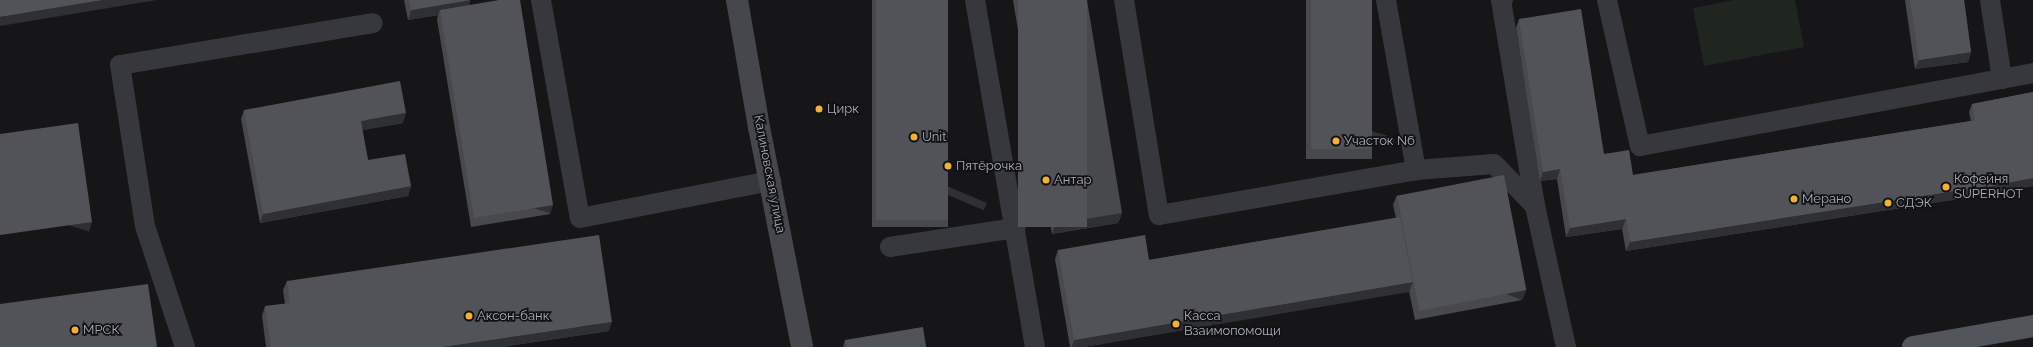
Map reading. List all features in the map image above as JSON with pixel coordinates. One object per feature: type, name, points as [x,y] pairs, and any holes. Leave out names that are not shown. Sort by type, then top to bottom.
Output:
[{"type":"main road","name":"Калиновская улица","points":[[736,0],[802,347]]},
{"type":"main road","points":[[1913,347],[2033,326]]},
{"type":"lane","points":[[541,0],[580,218],[771,181]]},
{"type":"lane","points":[[976,0],[1036,347]]},
{"type":"lane","points":[[1124,0],[1159,214],[1416,170],[1494,164],[1536,206]]},
{"type":"lane","points":[[1386,0],[1416,170]]},
{"type":"lane","points":[[1503,0],[1501,0],[1536,206],[1566,347]]},
{"type":"lane","points":[[1607,0],[1640,146],[2033,73]]},
{"type":"lane","points":[[1990,0],[2002,79]]},
{"type":"lane","points":[[185,347],[144,226],[120,65],[373,23]]},
{"type":"lane","points":[[890,247],[1016,228]]},
{"type":"shaded area","points":[[1734,0],[1795,0],[1804,47],[1704,66],[1693,8]]},
{"type":"building","points":[[0,0],[103,0],[0,17]]},
{"type":"building","points":[[409,0],[470,0],[411,10]]},
{"type":"building","points":[[499,0],[520,0],[553,205],[474,218],[440,10]]},
{"type":"building","points":[[876,0],[948,0],[948,220],[876,220]]},
{"type":"building","points":[[1018,0],[1087,0],[1087,227],[1018,227]]},
{"type":"building","points":[[1311,0],[1372,0],[1372,149],[1311,149]]},
{"type":"building","points":[[1910,0],[1964,0],[1971,52],[1919,60]]},
{"type":"building","points":[[1581,9],[1604,154],[1629,150],[1633,175],[1977,120],[1987,186],[1630,242],[1626,219],[1570,228],[1560,169],[1543,172],[1519,19]]},
{"type":"building","points":[[400,81],[406,113],[361,121],[368,160],[405,154],[411,186],[263,214],[244,110]]},
{"type":"building","points":[[2033,92],[2033,178],[1987,187],[1977,120],[1975,121],[1972,104]]},
{"type":"building","points":[[78,123],[92,222],[0,235],[0,134]]},
{"type":"building","points":[[1504,175],[1526,290],[1419,311],[1397,196]]},
{"type":"building","points":[[1400,217],[1413,282],[1074,340],[1058,250],[1145,235],[1149,260]]},
{"type":"building","points":[[599,235],[612,322],[442,347],[271,347],[265,306],[290,303],[287,281]]},
{"type":"building","name":"МРСК","points":[[148,284],[157,347],[0,347],[0,304]]},
{"type":"building","points":[[923,327],[926,347],[846,347],[845,340]]},
{"type":"place","name":"Цирк","points":[[819,109]]},
{"type":"place","name":"Unit","points":[[914,137]]},
{"type":"place","name":"Участок N6","points":[[1336,141]]},
{"type":"place","name":"Пятёрочка","points":[[948,166]]},
{"type":"place","name":"Антар","points":[[1046,180]]},
{"type":"place","name":"Кофейня SUPERHOT","points":[[1946,187]]},
{"type":"place","name":"Мерано","points":[[1794,199]]},
{"type":"place","name":"СДЭК","points":[[1888,203]]},
{"type":"place","name":"Аксон-банк","points":[[469,316]]},
{"type":"place","name":"Касса Взаимопомощи","points":[[1176,324]]},
{"type":"place","name":"МРСК","points":[[75,330]]}]
